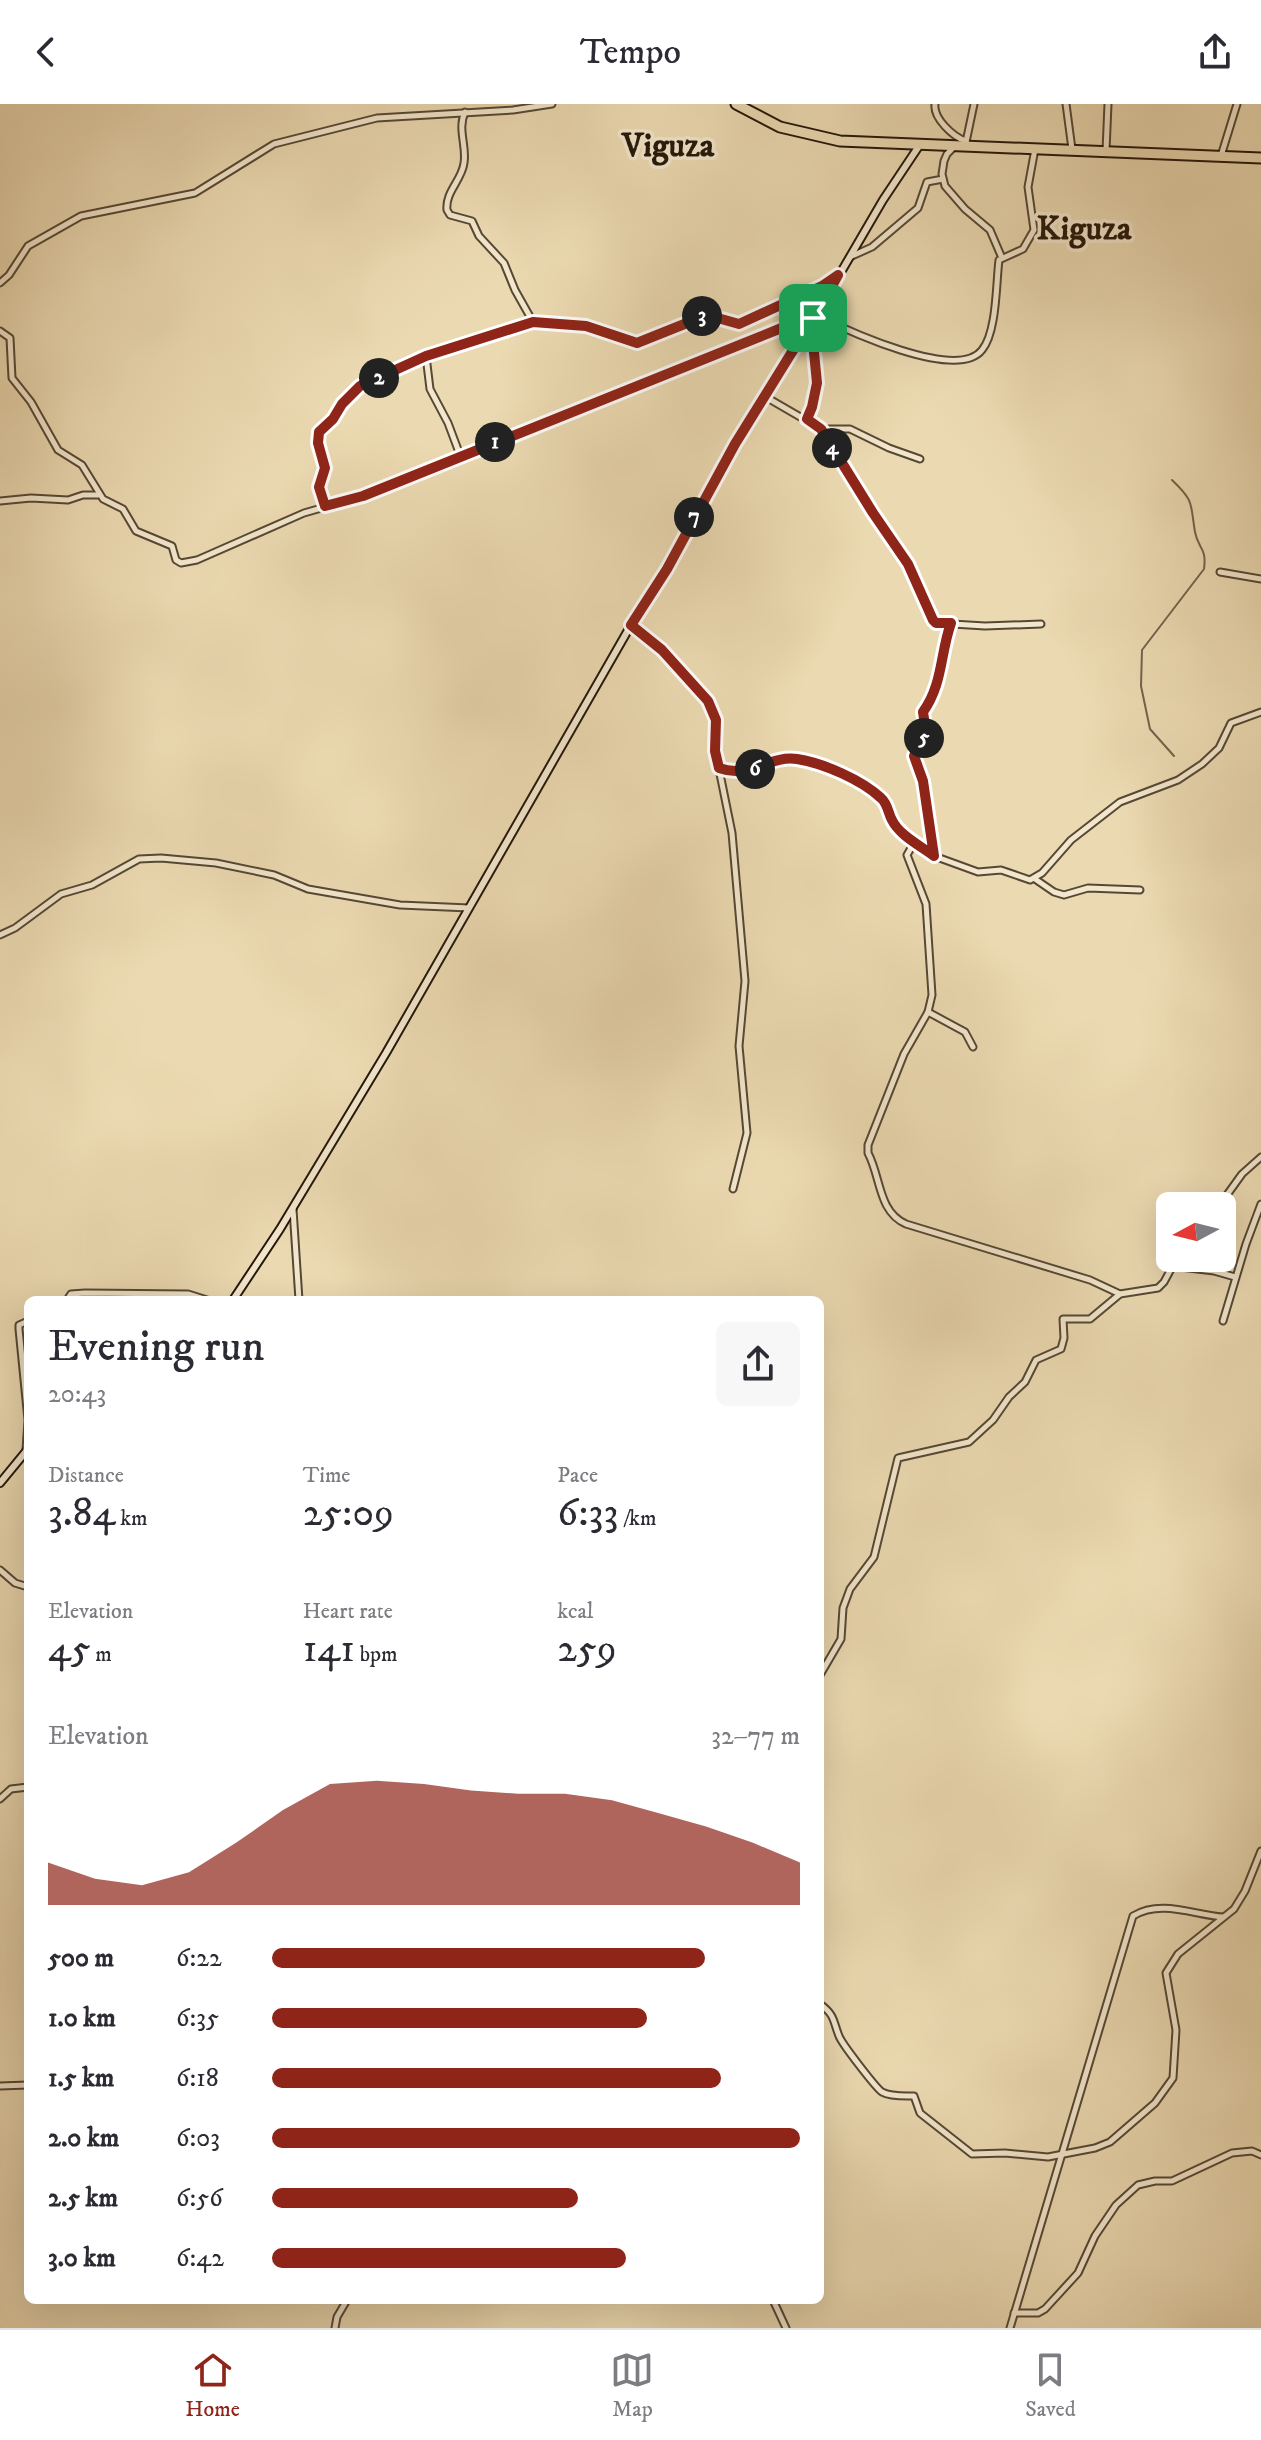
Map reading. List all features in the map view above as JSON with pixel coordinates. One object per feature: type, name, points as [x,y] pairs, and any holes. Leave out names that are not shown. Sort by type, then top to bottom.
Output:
[{"type":"highway","points":[[736,104],[780,127],[826,139],[919,146],[954,147],[966,144],[1261,158]]},
{"type":"street","points":[[0,283],[28,246],[81,216],[195,193],[274,144],[377,118],[513,110],[552,104]]},
{"type":"street","points":[[935,104],[936,115],[966,144],[974,104]]},
{"type":"street","points":[[1066,104],[1073,150]]},
{"type":"street","points":[[1106,151],[1108,104]]},
{"type":"street","points":[[1221,156],[1237,104]]},
{"type":"street","points":[[465,111],[461,125],[464,167],[448,196],[447,210],[450,215],[472,221],[485,244],[501,258],[533,322]]},
{"type":"street","points":[[236,1296],[386,1053],[631,625],[667,569],[709,488],[883,200],[919,146]]},
{"type":"street","points":[[954,147],[944,161],[943,179],[950,193],[994,235],[1002,258]]},
{"type":"street","points":[[0,331],[11,341],[12,378],[31,402],[55,446],[82,465],[99,495],[106,502],[123,509],[136,531],[172,546],[176,560],[181,563],[197,560],[325,506],[363,496],[460,455],[813,318],[897,350],[930,358],[970,359],[985,345],[993,316],[998,263],[1002,258],[1023,249],[1034,230],[1028,187],[1035,149]]},
{"type":"street","points":[[851,256],[872,247],[918,208],[927,182],[943,179]]},
{"type":"street","points":[[325,506],[319,487],[325,468],[318,443],[319,432],[360,386],[426,356],[533,322],[586,326],[637,343],[707,315],[735,323],[745,322],[822,286],[838,275]]},
{"type":"street","points":[[807,419],[817,383],[813,318]]},
{"type":"street","points":[[426,356],[430,389],[460,455]]},
{"type":"street","points":[[764,396],[821,429],[908,564],[936,623],[985,626],[1041,624]]},
{"type":"street","points":[[821,429],[850,429],[920,459]]},
{"type":"street","points":[[0,501],[31,498],[68,500],[83,495],[99,495]]},
{"type":"street","points":[[1220,572],[1261,579]]},
{"type":"street","points":[[934,856],[923,781],[914,756],[925,738],[927,728],[923,712],[935,694],[943,645],[951,623]]},
{"type":"street","points":[[631,625],[662,650],[708,701],[716,720],[715,751],[732,833],[745,981],[739,1046],[747,1133],[733,1189]]},
{"type":"street","points":[[1035,879],[1065,846],[1114,806],[1178,780],[1216,751],[1231,723],[1261,712]]},
{"type":"street","points":[[719,768],[753,770],[785,759],[819,765],[844,775],[880,797],[902,834],[934,856],[978,872],[996,870],[1035,879],[1064,895],[1088,888],[1140,890]]},
{"type":"street","points":[[915,841],[907,855],[926,904],[932,980],[928,1012],[904,1054],[868,1145],[868,1153],[891,1215],[906,1224],[1090,1280],[1120,1294]]},
{"type":"street","points":[[0,935],[15,928],[61,894],[92,885],[139,859],[216,863],[274,875],[308,889],[415,907],[469,908]]},
{"type":"street","points":[[928,1012],[965,1032],[973,1047]]},
{"type":"street","points":[[1229,1192],[1242,1174],[1261,1157]]},
{"type":"street","points":[[1223,1321],[1261,1204]]},
{"type":"street","points":[[293,1206],[299,1296]]},
{"type":"street","points":[[824,1668],[841,1639],[843,1608],[850,1589],[874,1557],[898,1458],[969,1442],[993,1420],[1009,1397],[1025,1382],[1036,1360],[1061,1349],[1063,1319],[1095,1317],[1120,1294],[1158,1288],[1169,1272]]},
{"type":"street","points":[[1218,1272],[1235,1277]]},
{"type":"street","points":[[70,1296],[85,1293],[194,1296]]},
{"type":"street","points":[[24,1323],[19,1325],[19,1329],[24,1380]]},
{"type":"street","points":[[0,1483],[24,1454]]},
{"type":"street","points":[[0,1570],[15,1583],[24,1586]]},
{"type":"street","points":[[0,1799],[11,1789],[24,1787]]},
{"type":"street","points":[[824,2008],[836,2020],[838,2034],[853,2059],[879,2090],[890,2095],[914,2096],[920,2113],[963,2150],[977,2155],[1005,2153],[1048,2157],[1095,2148],[1116,2138],[1155,2103],[1173,2078],[1176,2040],[1166,1973],[1178,1954],[1238,1902],[1261,1851]]},
{"type":"street","points":[[1010,2328],[1133,1916],[1149,1910],[1186,1909],[1224,1917]]},
{"type":"street","points":[[0,2086],[24,2085]]},
{"type":"street","points":[[1014,2313],[1038,2313],[1045,2309],[1078,2273],[1095,2236],[1116,2205],[1138,2185],[1172,2181],[1232,2153],[1252,2151],[1261,2155]]},
{"type":"street","points":[[335,2328],[345,2304]]},
{"type":"street","points":[[775,2304],[786,2328]]},
{"type":"waterway","points":[[1172,480],[1190,503],[1196,538],[1204,556],[1204,569],[1142,650],[1141,686],[1150,729],[1174,756]]},
{"type":"district","name":"Viguza","points":[[668,146]]},
{"type":"district","name":"Kiguza","points":[[1084,229]]},
{"type":"route","points":[[838,275],[811,322],[817,383],[807,419],[821,429],[908,564],[933,620],[936,623],[951,623],[943,645],[935,694],[923,712],[927,728],[925,738],[914,752],[923,781],[934,856],[902,834],[880,797],[844,775],[811,762],[793,759],[776,760],[753,770],[719,768],[715,751],[716,720],[708,701],[662,650],[647,641],[631,625],[667,569],[735,444],[813,318],[460,455],[363,496],[325,506],[319,487],[325,464],[318,443],[319,432],[360,386],[426,356],[533,322],[586,326],[637,343],[711,314],[739,324],[822,286],[838,275]]}]
